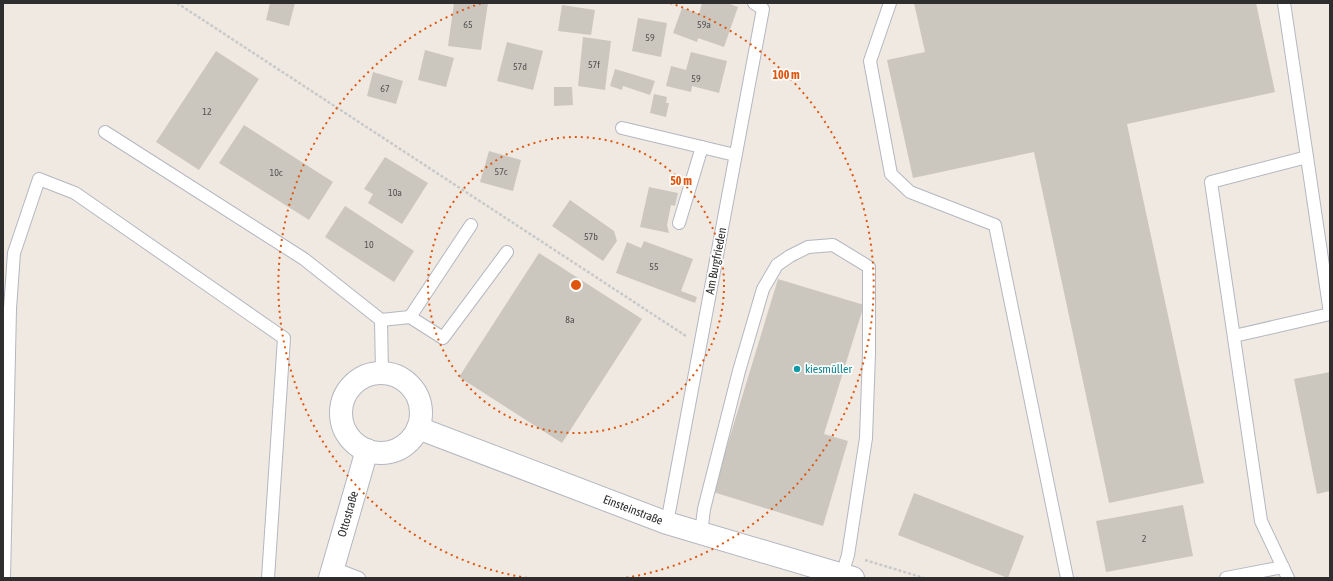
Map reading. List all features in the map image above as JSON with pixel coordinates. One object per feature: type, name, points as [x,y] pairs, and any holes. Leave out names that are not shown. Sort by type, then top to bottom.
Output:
[{"type":"street","points":[[375,373],[388,373],[401,378],[411,386],[418,397],[421,410],[418,428],[405,445],[380,453],[367,450],[356,444],[348,434],[342,422],[341,409],[345,396],[352,385],[363,377],[375,373]]},
{"type":"street","name":"Einsteinstraße","points":[[418,428],[667,523],[846,577]]},
{"type":"street","name":"Ottostraße","points":[[331,573],[367,450]]},
{"type":"lane","name":"Am Burgfrieden","points":[[667,523],[763,8],[754,3]]},
{"type":"lane","points":[[890,3],[870,60],[891,174],[910,192],[995,225],[1067,578]]},
{"type":"lane","points":[[1234,336],[1330,313],[1284,3]]},
{"type":"lane","points":[[622,128],[735,155]]},
{"type":"lane","points":[[105,132],[304,259],[380,320],[410,317],[444,338],[507,252]]},
{"type":"lane","points":[[679,223],[702,147]]},
{"type":"lane","points":[[1288,578],[1261,521],[1211,182],[1307,157]]},
{"type":"lane","points":[[4,578],[10,309],[14,253],[39,179],[75,193],[284,338],[268,578]]},
{"type":"lane","points":[[410,317],[471,225]]},
{"type":"lane","points":[[701,533],[704,509],[739,370],[763,288],[777,265],[790,256],[808,247],[833,245],[869,267],[869,353],[866,438],[846,577]]},
{"type":"lane","points":[[380,320],[382,373]]},
{"type":"lane","points":[[1226,578],[1283,567]]},
{"type":"lane","points":[[331,573],[359,578]]},
{"type":"path","points":[[177,3],[700,345]]},
{"type":"building","points":[[270,3],[295,3],[289,26],[266,20]]},
{"type":"building","points":[[454,3],[488,3],[481,50],[448,46]]},
{"type":"building","points":[[702,3],[727,3],[738,7],[724,47],[698,38],[697,42],[673,33],[682,8],[699,14]]},
{"type":"building","points":[[914,3],[1256,3],[1275,92],[1127,124],[1204,483],[1109,503],[1034,152],[913,178],[887,60],[925,52]]},
{"type":"building","points":[[562,5],[595,10],[591,35],[558,31]]},
{"type":"building","points":[[638,18],[667,23],[661,57],[632,51]]},
{"type":"building","points":[[583,37],[611,41],[605,90],[578,86]]},
{"type":"building","points":[[507,42],[543,51],[533,90],[497,81]]},
{"type":"building","points":[[425,50],[454,58],[446,87],[418,80]]},
{"type":"building","points":[[216,51],[259,79],[199,170],[156,142]]},
{"type":"building","points":[[691,52],[727,61],[719,93],[692,86],[691,92],[666,86],[671,66],[686,70]]},
{"type":"building","points":[[615,69],[655,81],[650,95],[623,86],[622,90],[610,86]]},
{"type":"building","points":[[373,72],[403,81],[396,104],[367,96]]},
{"type":"building","points":[[554,87],[572,87],[573,105],[554,106]]},
{"type":"building","points":[[654,94],[667,97],[666,103],[669,103],[666,117],[650,113]]},
{"type":"building","points":[[244,125],[333,182],[309,220],[219,163]]},
{"type":"building","points":[[489,151],[521,160],[513,191],[480,182]]},
{"type":"building","points":[[385,157],[428,183],[402,224],[368,203],[373,194],[364,189]]},
{"type":"building","points":[[649,187],[678,193],[675,206],[671,205],[667,225],[669,233],[640,227]]},
{"type":"building","points":[[570,200],[614,231],[617,241],[603,261],[552,226]]},
{"type":"building","points":[[345,206],[414,251],[394,282],[325,237]]},
{"type":"building","points":[[644,241],[693,259],[681,291],[697,297],[695,303],[616,273],[627,242],[641,248]]},
{"type":"building","points":[[539,253],[642,319],[562,443],[459,377]]},
{"type":"building","name":"kiesmüller","points":[[778,279],[864,305],[824,434],[848,441],[823,526],[713,492]]},
{"type":"building","points":[[1330,372],[1330,491],[1317,494],[1294,379]]},
{"type":"building","points":[[914,493],[1024,536],[1008,578],[898,535]]},
{"type":"building","points":[[1183,505],[1193,556],[1106,572],[1096,521]]},
{"type":"place","name":"kiesmüller","points":[[797,369]]}]
